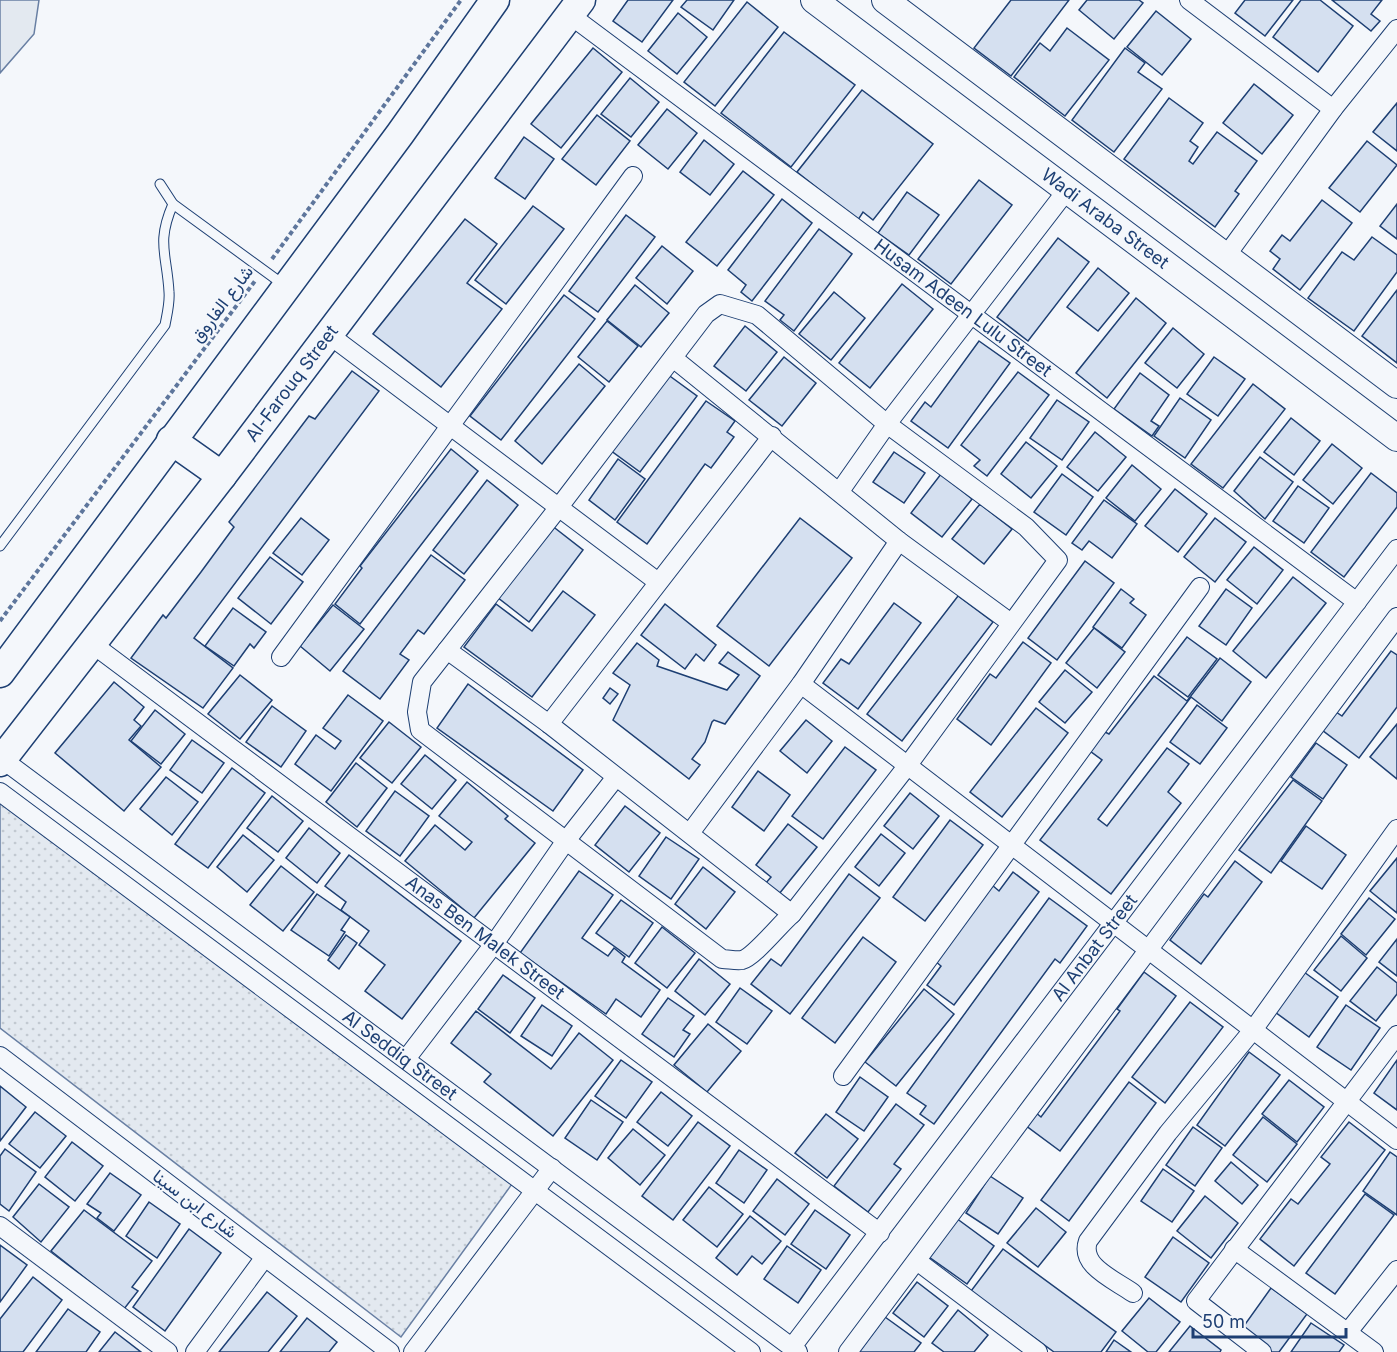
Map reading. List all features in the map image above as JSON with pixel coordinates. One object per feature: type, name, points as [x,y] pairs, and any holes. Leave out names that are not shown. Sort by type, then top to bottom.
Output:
[{"type":"main road","points":[[0,673],[171,440],[274,279],[495,0]]},
{"type":"main road","name":"Wadi Araba Street","points":[[814,0],[1397,438]]},
{"type":"main road","points":[[885,0],[1397,385]]},
{"type":"main road","name":"Al-Farouq Street","points":[[1,761],[222,476],[575,8]]},
{"type":"main road","points":[[171,440],[222,476]]},
{"type":"street","points":[[1201,4],[1333,109]]},
{"type":"street","name":"Husam Adeen Lulu Street","points":[[575,8],[972,315],[1357,602]]},
{"type":"street","points":[[1226,256],[1333,109],[1397,29]]},
{"type":"street","points":[[281,657],[633,176]]},
{"type":"street","points":[[840,491],[887,424],[1067,190]]},
{"type":"street","points":[[720,304],[757,315],[887,424],[1026,527],[1058,561],[908,765],[792,914],[772,931],[759,949],[743,960],[722,959],[565,842],[420,730],[417,712],[422,682],[560,507],[673,358],[706,314],[720,304]]},
{"type":"street","points":[[328,334],[658,582]]},
{"type":"street","points":[[673,358],[900,541],[1011,623]]},
{"type":"street","points":[[549,724],[772,436]]},
{"type":"street","points":[[690,834],[801,684],[900,541]]},
{"type":"street","name":"Al Anbat Street","points":[[795,1350],[880,1233],[1397,549]]},
{"type":"street","points":[[843,1076],[1200,587]]},
{"type":"street","points":[[848,1352],[1148,950],[1394,626]]},
{"type":"street","name":"Anas Ben Malek Street","points":[[91,643],[880,1233]]},
{"type":"street","points":[[447,650],[549,724],[792,914]]},
{"type":"street","points":[[801,684],[1397,1140]]},
{"type":"street","name":"Al Seddiq Street","points":[[1,761],[406,1059],[795,1350]]},
{"type":"street","points":[[406,1059],[494,944],[565,842],[616,777]]},
{"type":"street","name":"Al Seddiq Street","points":[[0,792],[751,1352]]},
{"type":"street","points":[[1133,1293],[1088,1261],[1084,1251],[1088,1241],[1168,1133],[1253,1030],[1397,829]]},
{"type":"street","points":[[1262,1352],[1196,1301],[1397,1035]]},
{"type":"street","name":"شارع ابن سينا","points":[[0,1056],[390,1352]]},
{"type":"street","points":[[413,1352],[552,1168]]},
{"type":"street","points":[[0,1226],[168,1352]]},
{"type":"street","points":[[1234,1249],[1374,1352]]},
{"type":"street","points":[[195,1352],[265,1257]]},
{"type":"street","points":[[917,1262],[1038,1352]]},
{"type":"street","points":[[1348,1332],[1397,1270]]},
{"type":"lane","points":[[160,184],[173,204],[274,279]]},
{"type":"lane","points":[[0,546],[165,325],[170,294],[162,245],[167,218],[173,204]]},
{"type":"path","name":"شارع الفاروق","points":[[0,621],[274,279],[461,0]]},
{"type":"shaded area","points":[[0,0],[39,0],[34,34],[0,73]]},
{"type":"shaded area","points":[[0,792],[517,1177],[401,1337],[0,1028]]},
{"type":"building","points":[[628,0],[673,0],[642,42],[613,21]]},
{"type":"building","points":[[687,0],[734,0],[713,30],[681,7]]},
{"type":"building","points":[[1011,0],[1069,0],[1011,76],[974,48]]},
{"type":"building","points":[[1087,0],[1139,0],[1143,3],[1114,39],[1079,10]]},
{"type":"building","points":[[1245,0],[1293,0],[1265,36],[1235,13]]},
{"type":"building","points":[[1301,0],[1320,0],[1353,26],[1318,72],[1273,37]]},
{"type":"building","points":[[1332,0],[1382,0],[1371,14],[1380,21],[1371,31]]},
{"type":"building","points":[[747,2],[778,27],[715,106],[684,82]]},
{"type":"building","points":[[1156,11],[1191,39],[1162,75],[1127,47]]},
{"type":"building","points":[[678,13],[707,37],[677,74],[648,51]]},
{"type":"building","points":[[1067,28],[1109,60],[1065,116],[1014,77],[1040,43],[1050,51]]},
{"type":"building","points":[[784,32],[855,85],[791,167],[721,113]]},
{"type":"building","points":[[593,48],[622,72],[561,148],[531,124]]},
{"type":"building","points":[[1125,48],[1145,63],[1138,72],[1162,89],[1114,152],[1072,120]]},
{"type":"building","points":[[630,78],[659,102],[631,137],[601,114]]},
{"type":"building","points":[[1254,84],[1293,115],[1262,154],[1223,123]]},
{"type":"building","points":[[862,90],[933,144],[873,220],[863,212],[858,220],[797,172]]},
{"type":"building","points":[[1169,98],[1203,123],[1190,141],[1198,147],[1189,161],[1193,164],[1217,132],[1257,161],[1235,191],[1239,194],[1215,227],[1124,159]]},
{"type":"building","points":[[1397,103],[1397,151],[1373,132]]},
{"type":"building","points":[[667,109],[697,133],[668,169],[638,145]]},
{"type":"building","points":[[597,115],[630,141],[596,185],[562,159]]},
{"type":"building","points":[[524,137],[554,159],[525,199],[495,178]]},
{"type":"building","points":[[704,140],[734,164],[710,195],[680,172]]},
{"type":"building","points":[[1367,141],[1397,165],[1360,212],[1329,188]]},
{"type":"building","points":[[743,171],[774,195],[717,266],[686,242]]},
{"type":"building","points":[[979,180],[1012,205],[951,284],[918,259]]},
{"type":"building","points":[[907,192],[939,215],[909,255],[878,233]]},
{"type":"building","points":[[782,199],[812,223],[752,301],[741,292],[746,285],[728,270]]},
{"type":"building","points":[[1322,200],[1352,223],[1300,290],[1273,269],[1280,259],[1270,251],[1282,235],[1290,241]]},
{"type":"building","points":[[1397,204],[1397,239],[1380,226]]},
{"type":"building","points":[[533,206],[564,229],[506,304],[475,280]]},
{"type":"building","points":[[626,215],[655,237],[598,312],[569,291]]},
{"type":"building","points":[[465,219],[497,244],[467,283],[502,309],[441,387],[373,334]]},
{"type":"building","points":[[819,229],[852,254],[794,331],[780,320],[784,315],[765,301]]},
{"type":"building","points":[[1372,237],[1397,255],[1397,272],[1354,331],[1308,298],[1342,252],[1354,260]]},
{"type":"building","points":[[1058,238],[1089,262],[1028,341],[997,317]]},
{"type":"building","points":[[662,246],[693,271],[667,304],[636,278]]},
{"type":"building","points":[[1098,268],[1129,293],[1098,331],[1067,307]]},
{"type":"building","points":[[902,284],[933,309],[870,388],[839,363]]},
{"type":"building","points":[[635,285],[669,313],[641,347],[607,320]]},
{"type":"building","points":[[1397,290],[1397,363],[1362,336]]},
{"type":"building","points":[[834,292],[865,318],[831,360],[799,334]]},
{"type":"building","points":[[564,295],[595,319],[501,440],[470,416]]},
{"type":"building","points":[[1136,298],[1166,323],[1107,398],[1076,373]]},
{"type":"building","points":[[607,321],[638,346],[609,382],[578,357]]},
{"type":"building","points":[[745,326],[777,352],[746,391],[714,366]]},
{"type":"building","points":[[1173,328],[1204,354],[1177,388],[1145,363]]},
{"type":"building","points":[[979,341],[1010,363],[948,448],[911,421],[925,402],[931,407]]},
{"type":"building","points":[[784,357],[816,383],[782,426],[749,400]]},
{"type":"building","points":[[1214,357],[1245,379],[1218,416],[1187,394]]},
{"type":"building","points":[[579,364],[605,386],[542,464],[515,441]]},
{"type":"building","points":[[352,371],[379,391],[194,638],[233,668],[203,708],[131,658],[163,615],[166,618],[201,572],[234,527],[229,522],[309,416],[315,419]]},
{"type":"building","points":[[1018,372],[1049,395],[987,476],[974,466],[980,460],[961,445]]},
{"type":"building","points":[[1140,373],[1169,395],[1151,421],[1159,426],[1152,436],[1114,409]]},
{"type":"building","points":[[667,374],[697,396],[640,472],[610,450]]},
{"type":"building","points":[[1253,384],[1285,409],[1223,488],[1191,464]]},
{"type":"building","points":[[1180,398],[1211,420],[1185,458],[1154,436]]},
{"type":"building","points":[[1057,400],[1089,422],[1062,460],[1030,438]]},
{"type":"building","points":[[706,401],[735,421],[727,432],[734,437],[711,468],[705,464],[647,544],[617,522]]},
{"type":"building","points":[[1291,418],[1320,441],[1294,475],[1264,452]]},
{"type":"building","points":[[1095,432],[1126,457],[1098,491],[1067,467]]},
{"type":"building","points":[[1026,442],[1057,466],[1031,498],[1001,474]]},
{"type":"building","points":[[1332,444],[1362,468],[1333,504],[1303,480]]},
{"type":"building","points":[[451,449],[478,471],[360,624],[335,604],[362,568],[360,566]]},
{"type":"building","points":[[894,452],[925,473],[904,503],[873,482]]},
{"type":"building","points":[[1260,457],[1293,482],[1265,519],[1234,491]]},
{"type":"building","points":[[618,459],[645,479],[615,520],[589,500]]},
{"type":"building","points":[[1132,465],[1161,489],[1135,521],[1106,498]]},
{"type":"building","points":[[1371,473],[1397,493],[1397,507],[1344,577],[1311,552]]},
{"type":"building","points":[[941,474],[972,499],[942,537],[911,513]]},
{"type":"building","points":[[1062,474],[1093,497],[1066,535],[1034,512]]},
{"type":"building","points":[[487,480],[518,505],[464,574],[433,550]]},
{"type":"building","points":[[1298,486],[1329,508],[1304,543],[1273,521]]},
{"type":"building","points":[[1175,489],[1207,514],[1178,552],[1145,526]]},
{"type":"building","points":[[1104,500],[1137,524],[1112,558],[1089,541],[1082,550],[1072,543]]},
{"type":"building","points":[[980,504],[1012,529],[984,564],[952,539]]},
{"type":"building","points":[[301,518],[329,540],[302,575],[273,553]]},
{"type":"building","points":[[800,518],[852,558],[769,666],[717,626]]},
{"type":"building","points":[[1215,518],[1246,542],[1215,582],[1184,557]]},
{"type":"building","points":[[551,525],[583,550],[529,622],[497,597]]},
{"type":"building","points":[[1254,547],[1283,570],[1257,604],[1227,580]]},
{"type":"building","points":[[431,555],[465,580],[424,634],[418,630],[400,654],[409,660],[380,699],[343,671]]},
{"type":"building","points":[[270,557],[303,582],[271,624],[238,598]]},
{"type":"building","points":[[1085,561],[1114,583],[1057,660],[1028,638]]},
{"type":"building","points":[[1293,577],[1326,603],[1266,678],[1233,651]]},
{"type":"building","points":[[1121,589],[1134,599],[1130,603],[1146,615],[1122,648],[1093,627]]},
{"type":"building","points":[[1226,589],[1252,608],[1226,645],[1199,626]]},
{"type":"building","points":[[563,591],[595,615],[532,697],[464,647],[496,604],[532,631]]},
{"type":"building","points":[[958,596],[993,622],[902,741],[867,714]]},
{"type":"building","points":[[894,603],[921,623],[858,709],[823,683],[841,659],[849,664]]},
{"type":"building","points":[[665,604],[716,645],[704,661],[696,654],[685,669],[641,635]]},
{"type":"building","points":[[333,605],[364,629],[330,671],[300,646]]},
{"type":"building","points":[[233,608],[266,632],[254,648],[250,644],[234,666],[205,646]]},
{"type":"building","points":[[1094,628],[1125,652],[1097,688],[1066,663]]},
{"type":"building","points":[[1187,637],[1217,659],[1188,697],[1158,675]]},
{"type":"building","points":[[1023,642],[1051,663],[991,745],[957,719],[990,674],[996,678]]},
{"type":"building","points":[[637,643],[659,660],[657,666],[727,690],[739,675],[719,663],[728,652],[760,676],[725,724],[714,720],[712,722],[705,742],[692,759],[700,765],[689,779],[613,720],[630,685],[613,673]]},
{"type":"building","points":[[1391,651],[1397,655],[1397,707],[1359,758],[1322,730],[1336,712],[1342,716]]},
{"type":"building","points":[[1220,658],[1251,682],[1222,721],[1191,697],[1098,819],[1107,826],[1167,748],[1189,764],[1168,792],[1181,803],[1111,894],[1040,840],[1102,760],[1090,751],[1105,732],[1109,734],[1154,676],[1187,701]]},
{"type":"building","points":[[1065,670],[1092,692],[1065,723],[1039,702]]},
{"type":"building","points":[[240,675],[272,700],[240,739],[208,714]]},
{"type":"building","points":[[114,682],[144,707],[134,720],[141,726],[129,740],[161,767],[124,811],[55,753]]},
{"type":"building","points":[[468,684],[583,770],[553,811],[437,728]]},
{"type":"building","points":[[610,688],[618,694],[610,704],[603,698]]},
{"type":"building","points":[[348,695],[383,721],[331,791],[295,764],[316,735],[335,749],[341,741],[323,728]]},
{"type":"building","points":[[1197,705],[1227,728],[1200,764],[1170,742]]},
{"type":"building","points":[[272,706],[306,731],[281,767],[246,742]]},
{"type":"building","points":[[1036,708],[1068,733],[1002,817],[970,792]]},
{"type":"building","points":[[155,710],[185,734],[161,764],[131,741]]},
{"type":"building","points":[[806,720],[832,741],[807,773],[780,751]]},
{"type":"building","points":[[389,722],[421,747],[392,783],[360,758]]},
{"type":"building","points":[[1397,724],[1397,779],[1370,757]]},
{"type":"building","points":[[192,740],[224,763],[202,793],[170,770]]},
{"type":"building","points":[[1316,743],[1347,765],[1323,799],[1291,777]]},
{"type":"building","points":[[845,747],[876,770],[823,839],[792,816]]},
{"type":"building","points":[[425,755],[456,780],[432,809],[401,784]]},
{"type":"building","points":[[356,763],[387,788],[357,827],[326,802]]},
{"type":"building","points":[[232,768],[265,793],[208,868],[175,844]]},
{"type":"building","points":[[758,771],[790,795],[764,831],[732,807]]},
{"type":"building","points":[[166,777],[198,802],[172,835],[140,809]]},
{"type":"building","points":[[1293,780],[1322,801],[1271,873],[1239,850]]},
{"type":"building","points":[[467,782],[508,816],[505,819],[535,843],[474,918],[405,861],[435,825],[465,850],[472,842],[439,816]]},
{"type":"building","points":[[395,791],[429,816],[400,856],[366,831]]},
{"type":"building","points":[[910,793],[939,816],[913,849],[884,826]]},
{"type":"building","points":[[272,796],[303,821],[278,852],[247,828]]},
{"type":"building","points":[[625,806],[660,833],[629,872],[595,845]]},
{"type":"building","points":[[950,820],[983,845],[925,921],[893,897]]},
{"type":"building","points":[[788,824],[817,847],[779,894],[765,884],[771,877],[756,865]]},
{"type":"building","points":[[1306,826],[1346,855],[1322,889],[1281,861]]},
{"type":"building","points":[[309,828],[340,853],[317,883],[286,858]]},
{"type":"building","points":[[881,834],[905,853],[879,886],[855,867]]},
{"type":"building","points":[[243,835],[274,860],[247,892],[217,867]]},
{"type":"building","points":[[666,837],[699,859],[671,899],[639,876]]},
{"type":"building","points":[[349,855],[461,941],[402,1019],[365,991],[385,965],[359,945],[369,931],[341,910],[346,902],[325,886]]},
{"type":"building","points":[[1397,858],[1397,913],[1370,891]]},
{"type":"building","points":[[1235,861],[1262,882],[1201,964],[1170,940],[1204,894],[1208,897]]},
{"type":"building","points":[[281,866],[314,892],[283,931],[250,905]]},
{"type":"building","points":[[703,867],[735,892],[706,929],[675,904]]},
{"type":"building","points":[[579,871],[613,895],[582,938],[608,956],[614,948],[625,957],[622,962],[660,990],[641,1017],[616,999],[606,1014],[520,953]]},
{"type":"building","points":[[1013,872],[1039,892],[954,1005],[927,985],[941,966],[935,961],[992,885],[999,891]]},
{"type":"building","points":[[849,874],[880,898],[790,1014],[751,984],[771,959],[781,966]]},
{"type":"building","points":[[317,894],[350,917],[341,930],[345,932],[329,956],[291,930]]},
{"type":"building","points":[[1049,898],[1087,926],[1060,963],[1055,959],[934,1124],[920,1114],[926,1106],[907,1093]]},
{"type":"building","points":[[1369,898],[1395,919],[1366,955],[1341,934]]},
{"type":"building","points":[[621,900],[653,923],[629,957],[596,933]]},
{"type":"building","points":[[662,927],[695,953],[667,988],[635,963]]},
{"type":"building","points":[[346,935],[357,943],[339,969],[328,960]]},
{"type":"building","points":[[1341,936],[1367,958],[1341,991],[1314,970]]},
{"type":"building","points":[[863,937],[896,962],[835,1043],[802,1018]]},
{"type":"building","points":[[1397,939],[1397,976],[1379,962]]},
{"type":"building","points":[[699,959],[730,984],[705,1015],[675,991]]},
{"type":"building","points":[[1377,967],[1397,983],[1397,994],[1376,1021],[1350,1001]]},
{"type":"building","points":[[1144,972],[1176,996],[1060,1151],[1025,1125],[1035,1112],[1041,1117],[1120,1011],[1117,1009]]},
{"type":"building","points":[[1304,972],[1338,997],[1309,1037],[1275,1012]]},
{"type":"building","points":[[503,975],[535,998],[510,1033],[478,1009]]},
{"type":"building","points":[[740,988],[772,1011],[747,1044],[716,1022]]},
{"type":"building","points":[[924,989],[954,1014],[896,1086],[865,1062]]},
{"type":"building","points":[[668,998],[694,1016],[683,1030],[690,1034],[674,1057],[642,1034]]},
{"type":"building","points":[[1190,1002],[1223,1027],[1165,1103],[1132,1077]]},
{"type":"building","points":[[542,1005],[572,1026],[552,1056],[521,1036]]},
{"type":"building","points":[[1346,1005],[1380,1028],[1351,1070],[1317,1047]]},
{"type":"building","points":[[476,1011],[551,1069],[579,1033],[613,1060],[553,1136],[484,1082],[491,1074],[451,1043]]},
{"type":"building","points":[[708,1024],[741,1051],[707,1092],[674,1065]]},
{"type":"building","points":[[1249,1052],[1280,1075],[1225,1146],[1197,1125]]},
{"type":"building","points":[[621,1060],[652,1082],[626,1118],[595,1096]]},
{"type":"building","points":[[1397,1060],[1397,1110],[1374,1093]]},
{"type":"building","points":[[860,1077],[888,1097],[864,1131],[836,1112]]},
{"type":"building","points":[[1289,1080],[1324,1107],[1297,1142],[1262,1114]]},
{"type":"building","points":[[1129,1082],[1156,1103],[1069,1221],[1041,1200]]},
{"type":"building","points":[[0,1086],[26,1107],[0,1141]]},
{"type":"building","points":[[661,1092],[692,1116],[668,1146],[637,1122]]},
{"type":"building","points":[[591,1100],[623,1122],[597,1160],[565,1138]]},
{"type":"building","points":[[896,1104],[924,1125],[894,1164],[901,1169],[868,1212],[834,1186]]},
{"type":"building","points":[[35,1112],[66,1136],[40,1168],[9,1144]]},
{"type":"building","points":[[826,1114],[858,1139],[827,1178],[795,1153]]},
{"type":"building","points":[[1263,1117],[1297,1144],[1267,1182],[1233,1155]]},
{"type":"building","points":[[698,1122],[730,1146],[673,1220],[642,1196]]},
{"type":"building","points":[[1349,1122],[1385,1150],[1294,1266],[1260,1239],[1291,1199],[1298,1204],[1330,1164],[1321,1157]]},
{"type":"building","points":[[1193,1127],[1222,1148],[1195,1186],[1166,1165]]},
{"type":"building","points":[[633,1129],[665,1155],[640,1185],[608,1158]]},
{"type":"building","points":[[72,1142],[103,1166],[75,1201],[45,1177]]},
{"type":"building","points":[[5,1149],[36,1172],[9,1211],[0,1204],[0,1156]]},
{"type":"building","points":[[739,1150],[767,1170],[744,1203],[716,1183]]},
{"type":"building","points":[[1390,1152],[1397,1157],[1397,1215],[1363,1191]]},
{"type":"building","points":[[1231,1162],[1258,1185],[1242,1204],[1215,1181]]},
{"type":"building","points":[[1163,1169],[1194,1191],[1172,1222],[1141,1201]]},
{"type":"building","points":[[110,1173],[141,1195],[114,1231],[97,1218],[101,1213],[87,1204]]},
{"type":"building","points":[[990,1176],[1023,1198],[998,1234],[966,1213]]},
{"type":"building","points":[[777,1179],[809,1204],[785,1235],[753,1211]]},
{"type":"building","points":[[39,1184],[69,1207],[41,1242],[13,1217]]},
{"type":"building","points":[[709,1187],[743,1214],[717,1247],[683,1220]]},
{"type":"building","points":[[1365,1194],[1394,1215],[1335,1294],[1306,1273]]},
{"type":"building","points":[[1205,1196],[1238,1223],[1211,1258],[1177,1231]]},
{"type":"building","points":[[149,1202],[180,1224],[157,1258],[126,1236]]},
{"type":"building","points":[[1036,1208],[1066,1232],[1038,1267],[1007,1243]]},
{"type":"building","points":[[84,1210],[152,1261],[132,1287],[138,1291],[124,1309],[51,1251]]},
{"type":"building","points":[[815,1210],[850,1235],[826,1269],[791,1244]]},
{"type":"building","points":[[750,1216],[781,1241],[762,1264],[752,1256],[737,1275],[716,1258]]},
{"type":"building","points":[[956,1218],[994,1246],[967,1284],[929,1257]]},
{"type":"building","points":[[189,1229],[221,1253],[165,1331],[133,1307]]},
{"type":"building","points":[[1173,1237],[1209,1263],[1181,1302],[1145,1277]]},
{"type":"building","points":[[0,1245],[27,1265],[0,1302]]},
{"type":"building","points":[[787,1246],[821,1270],[798,1303],[764,1279]]},
{"type":"building","points":[[1003,1249],[1116,1332],[1101,1352],[1054,1352],[971,1291]]},
{"type":"building","points":[[33,1277],[62,1300],[23,1352],[0,1352],[0,1319]]},
{"type":"building","points":[[917,1282],[948,1306],[924,1337],[893,1313]]},
{"type":"building","points":[[1271,1288],[1307,1314],[1279,1352],[1272,1352],[1241,1330]]},
{"type":"building","points":[[267,1292],[297,1316],[268,1352],[219,1352]]},
{"type":"building","points":[[1149,1298],[1180,1322],[1156,1352],[1148,1352],[1122,1331]]},
{"type":"building","points":[[68,1309],[100,1332],[86,1352],[36,1352]]},
{"type":"building","points":[[958,1310],[988,1335],[974,1352],[944,1352],[932,1343]]},
{"type":"building","points":[[885,1317],[921,1343],[914,1352],[859,1352]]},
{"type":"building","points":[[307,1318],[337,1342],[329,1352],[280,1352]]},
{"type":"building","points":[[1311,1323],[1344,1345],[1339,1352],[1291,1352]]},
{"type":"building","points":[[1190,1326],[1221,1350],[1220,1352],[1169,1352]]},
{"type":"building","points":[[115,1332],[141,1352],[99,1352]]},
{"type":"building","points":[[1114,1340],[1131,1352],[1106,1352]]}]
